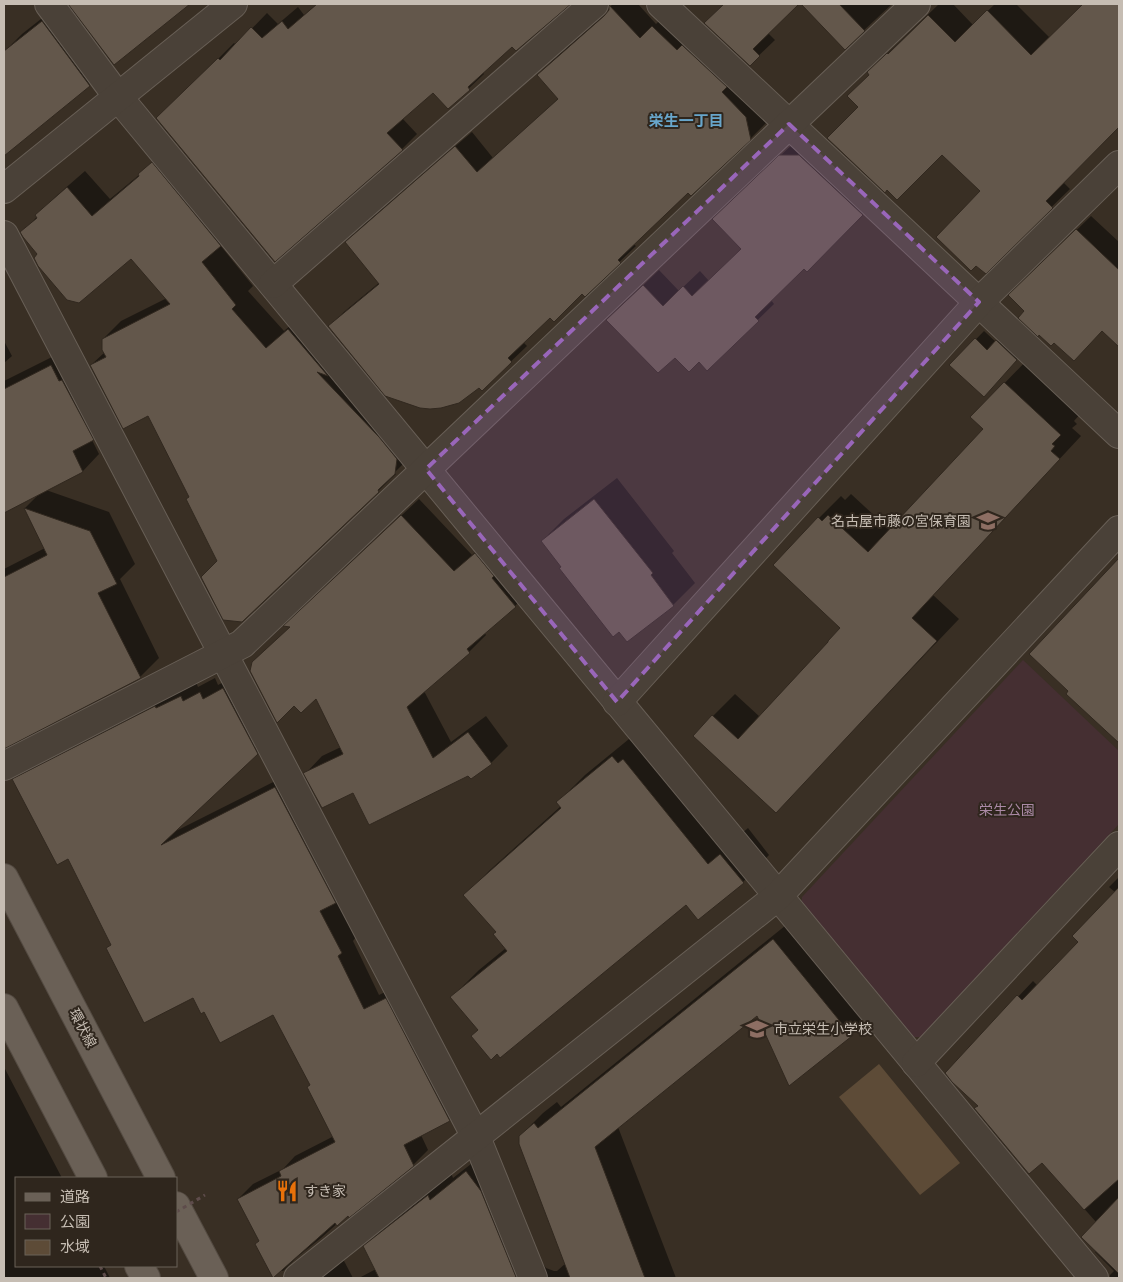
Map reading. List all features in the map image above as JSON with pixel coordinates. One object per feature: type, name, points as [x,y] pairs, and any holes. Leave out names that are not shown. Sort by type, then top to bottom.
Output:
[{"type":"main road","name":"環状線","points":[[4,878],[160,1177]]},
{"type":"main road","points":[[4,1008],[92,1177]]},
{"type":"main road","points":[[178,1210],[214,1278]]},
{"type":"street","points":[[49,4],[118,97],[1094,1278]]},
{"type":"street","points":[[4,189],[233,4]]},
{"type":"street","points":[[273,284],[594,4]]},
{"type":"street","points":[[661,4],[1119,434]]},
{"type":"street","points":[[4,766],[242,644],[916,4]]},
{"type":"street","points":[[618,702],[979,302],[1119,165]]},
{"type":"street","points":[[4,236],[476,1137],[533,1278]]},
{"type":"street","points":[[298,1278],[778,896],[1119,530]]},
{"type":"street","points":[[916,1063],[1119,846]]},
{"type":"path","points":[[178,1211],[205,1195]]},
{"type":"highlighted area","points":[[789,124],[979,302],[617,702],[426,469]]},
{"type":"green space","name":"栄生公園","points":[[1023,660],[1119,751],[1119,824],[921,1037],[908,1037],[802,907],[802,897]]},
{"type":"water","points":[[879,1064],[960,1163],[920,1195],[839,1097]]},
{"type":"building","points":[[68,4],[190,4],[114,65]]},
{"type":"building","points":[[317,4],[571,4],[516,51],[512,47],[468,87],[470,90],[448,109],[433,93],[387,133],[403,150],[275,262],[156,118],[218,58],[220,60],[251,27],[262,38],[282,21],[288,29]]},
{"type":"building","points":[[724,4],[799,4],[753,49],[760,56],[750,66],[704,23]]},
{"type":"building","points":[[801,4],[839,4],[865,31],[845,50]]},
{"type":"building","points":[[1083,4],[1119,4],[1119,127],[1046,201],[1053,208],[986,274],[976,266],[971,271],[936,237],[980,191],[942,155],[897,200],[887,190],[885,193],[827,138],[858,107],[847,96],[869,75],[867,72],[928,15],[955,42],[987,10],[1031,55]]},
{"type":"building","points":[[609,5],[640,38],[652,26],[677,50],[682,45],[727,87],[722,92],[746,117],[751,140],[691,196],[688,193],[618,260],[621,263],[585,297],[582,294],[554,322],[550,318],[508,358],[512,362],[482,391],[479,388],[459,403],[430,409],[420,408],[385,396],[328,326],[379,284],[345,242],[455,146],[477,172],[558,99],[537,75],[604,16],[609,10]]},
{"type":"building","points":[[42,21],[90,86],[4,156],[4,51]]},
{"type":"building","points":[[779,155],[799,155],[863,215],[807,272],[804,269],[755,317],[759,321],[707,371],[699,362],[689,372],[675,358],[658,373],[606,320],[643,285],[663,306],[683,286],[692,296],[741,249],[712,219]]},
{"type":"building","points":[[152,162],[221,246],[202,262],[236,305],[232,309],[266,348],[288,329],[328,376],[317,372],[379,437],[397,459],[395,474],[378,490],[379,492],[242,622],[223,620],[201,577],[217,561],[186,499],[189,497],[148,416],[123,429],[90,365],[106,357],[102,350],[102,339],[170,304],[131,259],[79,303],[67,300],[38,266],[34,258],[37,254],[20,232],[37,218],[35,215],[67,187],[92,216],[139,176],[138,174]]},
{"type":"building","points":[[1076,229],[1119,270],[1119,347],[1102,331],[1074,361],[1054,343],[1051,346],[1039,335],[1038,337],[1018,318],[1024,311],[1008,295]]},
{"type":"building","points":[[975,338],[987,350],[996,340],[1017,360],[984,397],[949,365]]},
{"type":"building","points":[[51,365],[59,381],[62,380],[94,440],[73,451],[83,472],[4,513],[4,389]]},
{"type":"building","points":[[1004,382],[1061,435],[1052,444],[1055,446],[1051,451],[1060,459],[912,618],[937,641],[776,813],[693,736],[712,715],[738,739],[840,628],[773,565],[818,517],[822,521],[828,515],[868,552],[983,429],[970,417]]},
{"type":"building","points":[[594,499],[653,573],[651,575],[674,606],[627,642],[619,632],[613,637],[559,568],[561,567],[541,541]]},
{"type":"building","points":[[24,508],[90,531],[117,584],[98,593],[141,678],[4,749],[4,577],[47,555]]},
{"type":"building","points":[[401,515],[454,571],[475,553],[494,576],[492,578],[516,607],[467,649],[470,653],[407,707],[433,758],[468,732],[492,764],[471,779],[468,776],[369,825],[353,793],[322,808],[303,773],[343,754],[316,699],[301,713],[294,706],[277,723],[250,671],[252,662],[290,627],[283,626]]},
{"type":"building","points":[[1119,558],[1119,743],[1066,694],[1068,691],[1029,654]]},
{"type":"building","points":[[223,688],[258,754],[161,845],[275,787],[336,903],[320,911],[342,953],[338,956],[364,1009],[386,998],[450,1121],[404,1145],[414,1166],[349,1218],[348,1216],[337,1226],[335,1223],[273,1278],[255,1244],[259,1241],[237,1199],[281,1176],[279,1171],[335,1142],[307,1087],[310,1085],[273,1015],[220,1043],[204,1012],[201,1014],[193,998],[144,1023],[106,948],[111,945],[68,859],[57,865],[12,779],[155,706],[156,708],[181,696],[183,701],[200,692],[203,699]]},
{"type":"building","points":[[612,756],[618,763],[623,759],[708,864],[720,854],[744,883],[698,920],[686,905],[500,1058],[497,1054],[491,1060],[471,1036],[478,1030],[450,997],[507,951],[493,934],[496,932],[463,895],[561,808],[556,802]]},
{"type":"building","points":[[1119,887],[1119,1179],[1084,1210],[1042,1163],[1029,1174],[974,1108],[978,1106],[945,1073],[1017,995],[1022,1000],[1078,942],[1072,936]]},
{"type":"building","points":[[773,939],[852,1036],[789,1086],[757,1016],[595,1147],[645,1278],[570,1278],[519,1144],[519,1136],[534,1123],[538,1128]]},
{"type":"building","points":[[466,1171],[481,1191],[516,1277],[379,1278],[363,1246],[428,1195],[430,1200]]},
{"type":"building","points":[[1119,1197],[1119,1274],[1081,1237]]},
{"type":"place","name":"名古屋市藤の宮保育園","points":[[988,521]]},
{"type":"place","name":"市立栄生小学校","points":[[757,1029]]},
{"type":"place","name":"すき家","points":[[287,1191]]},
{"type":"district","name":"栄生一丁目","points":[[686,121]]}]
